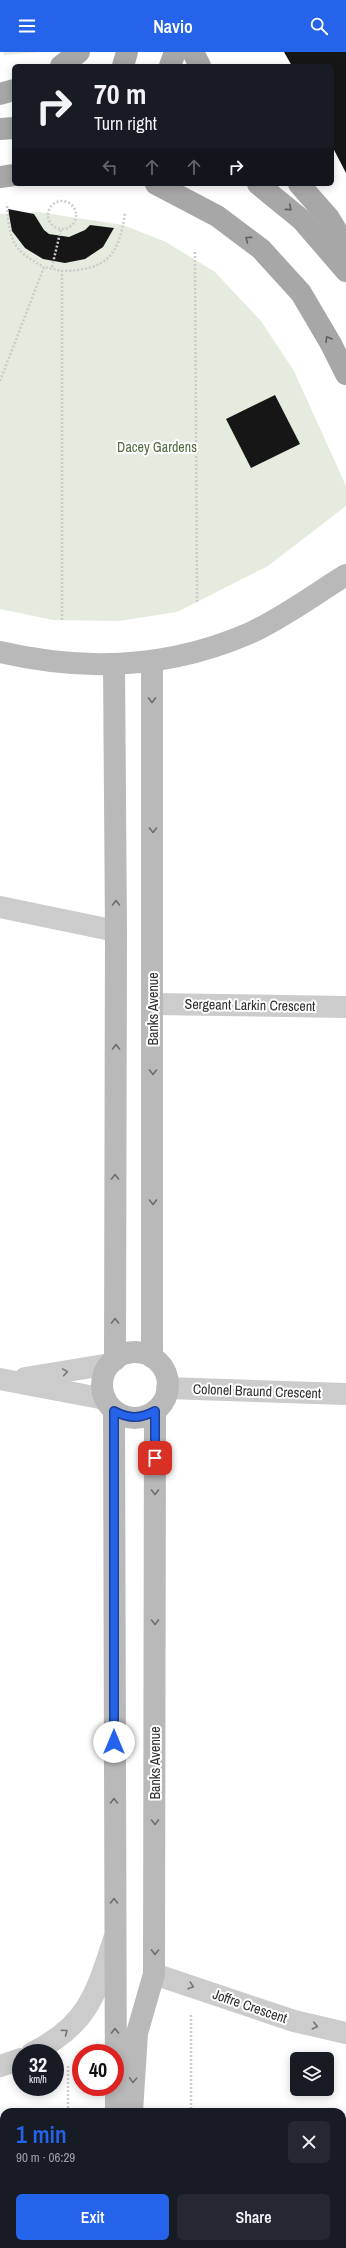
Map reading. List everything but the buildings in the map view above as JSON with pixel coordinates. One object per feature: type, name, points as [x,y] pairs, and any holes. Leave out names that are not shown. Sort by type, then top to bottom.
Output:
[{"type":"main road","points":[[64,64],[79,52]]},
{"type":"main road","points":[[124,64],[127,52]]},
{"type":"main road","points":[[171,64],[175,52]]},
{"type":"main road","points":[[193,52],[199,64]]},
{"type":"main road","points":[[0,94],[12,91]]},
{"type":"main road","points":[[0,129],[12,128]]},
{"type":"main road","points":[[0,177],[12,175]]},
{"type":"main road","points":[[160,186],[217,216],[261,249],[301,293],[331,344],[346,374]]},
{"type":"main road","points":[[260,186],[302,220],[346,271]]},
{"type":"main road","points":[[301,186],[329,218],[346,247]]},
{"type":"street","points":[[0,652],[59,661],[114,664],[152,661],[204,651],[251,632],[346,575]]},
{"type":"street","name":"Banks Avenue","points":[[152,661],[152,1358]]},
{"type":"street","points":[[112,1362],[116,930],[114,664]]},
{"type":"street","points":[[0,907],[116,930]]},
{"type":"street","name":"Sergeant Larkin Crescent","points":[[153,1004],[346,1007]]},
{"type":"street","points":[[6,1380],[110,1405],[124,1416],[135,1418],[145,1416],[155,1411],[165,1397],[167,1388],[164,1371],[152,1358],[133,1352],[123,1355],[112,1362],[105,1372],[102,1381],[110,1405],[116,2108]]},
{"type":"street","points":[[6,1380],[112,1362]]},
{"type":"street","name":"Colonel Braund Crescent","points":[[167,1388],[346,1394]]},
{"type":"street","name":"Banks Avenue","points":[[132,2108],[137,2033],[154,1974],[155,1411]]},
{"type":"street","points":[[46,2044],[69,2030],[86,2011],[99,1986],[114,1938]]},
{"type":"street","name":"Joffre Crescent","points":[[154,1974],[294,2021],[346,2033]]},
{"type":"street","points":[[0,2066],[12,2062]]},
{"type":"path","points":[[65,202],[69,203],[75,210],[75,220],[70,227],[61,229],[50,222],[48,214],[52,206],[65,202]]},
{"type":"path","points":[[7,206],[9,227],[20,252],[44,267],[52,267],[62,271],[86,270],[107,260],[121,236],[125,212]]},
{"type":"path","points":[[52,267],[61,229]]},
{"type":"path","points":[[194,252],[197,602]]},
{"type":"path","points":[[0,382],[44,267]]},
{"type":"path","points":[[62,271],[62,620]]},
{"type":"path","points":[[191,1986],[191,2108]]},
{"type":"path","points":[[68,2062],[68,2108]]},
{"type":"green space","points":[[3,52],[42,52],[4,55]]},
{"type":"green space","name":"Dacey Gardens","points":[[38,212],[123,225],[166,242],[215,272],[261,321],[294,371],[346,486],[346,506],[268,566],[177,612],[119,621],[53,620],[0,609],[0,214]]},
{"type":"route","points":[[114,1742],[114,1411],[124,1416],[135,1418],[145,1416],[155,1411],[155,1458]]}]
